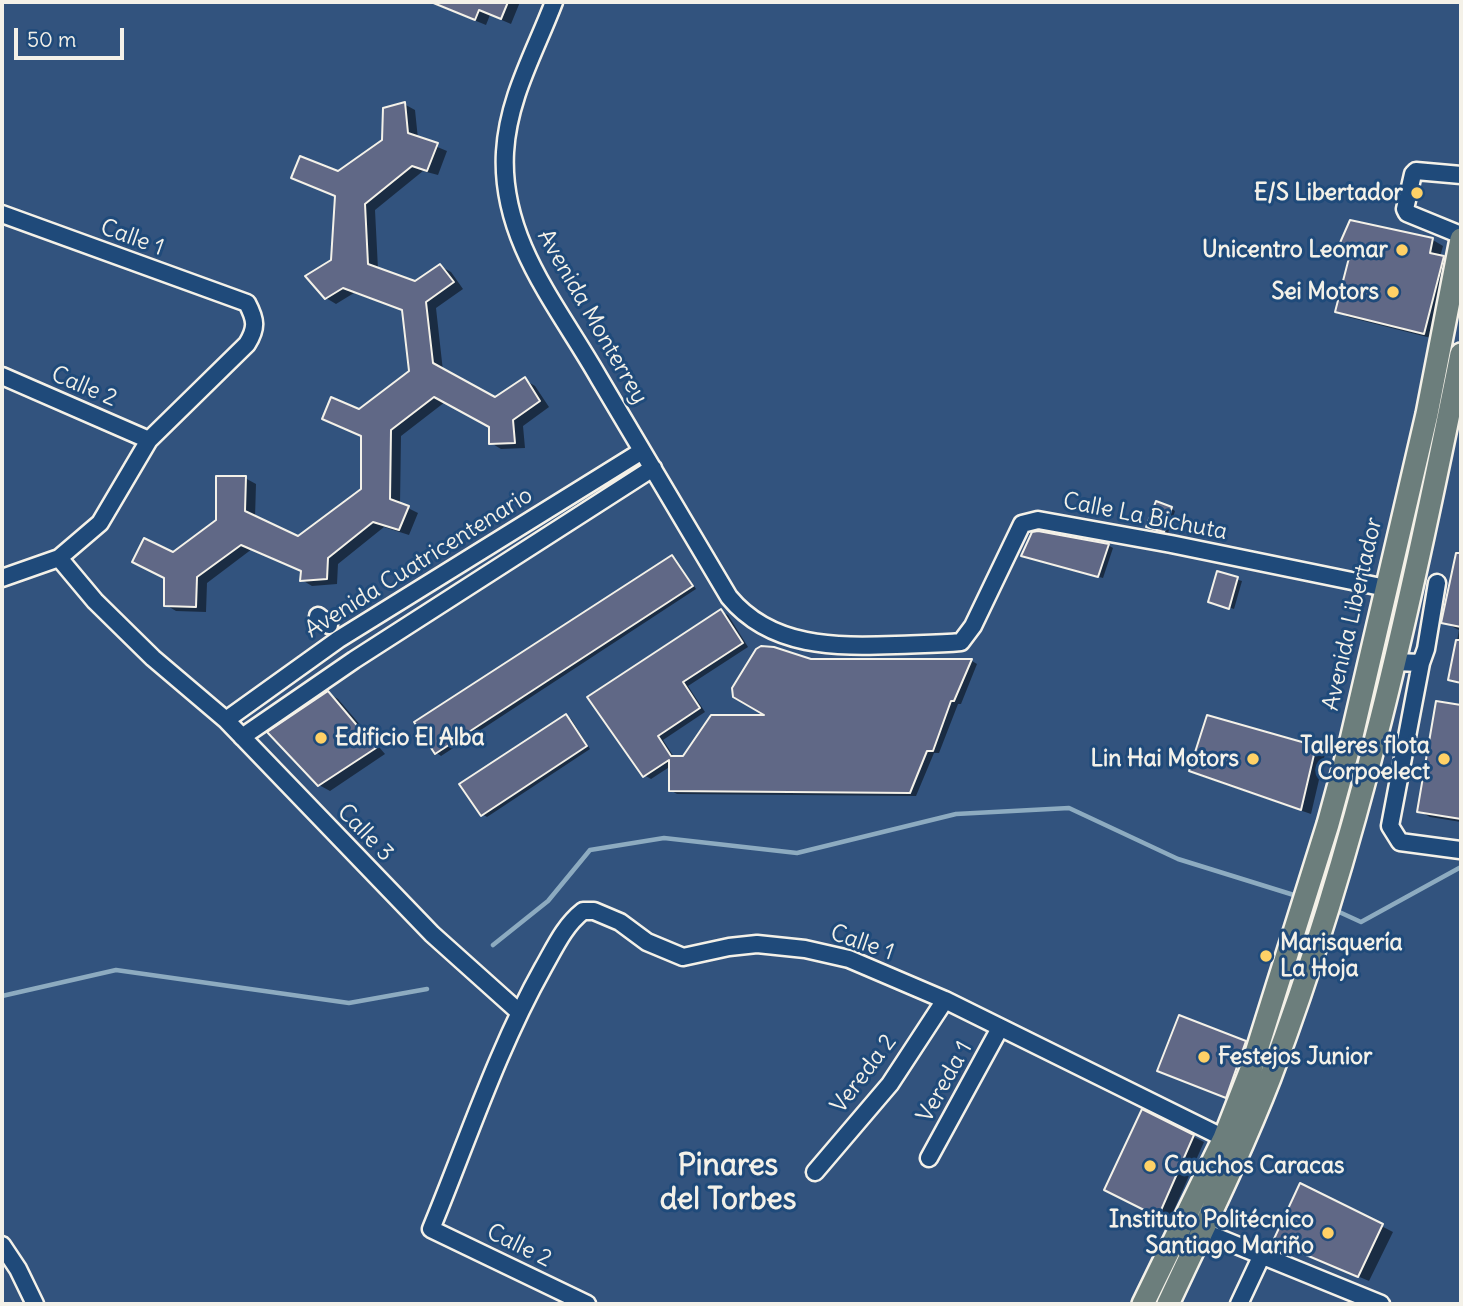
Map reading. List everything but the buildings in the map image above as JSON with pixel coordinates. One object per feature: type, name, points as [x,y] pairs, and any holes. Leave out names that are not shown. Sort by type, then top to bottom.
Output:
[{"type":"main road","name":"Avenida Libertador","points":[[1168,1304],[1224,1138],[1251,1069],[1328,824],[1427,414],[1461,237]]},
{"type":"main road","name":"Avenida Libertador","points":[[1143,1304],[1193,1227],[1270,1078],[1314,950],[1353,830],[1394,662],[1461,354]]},
{"type":"street","name":"Avenida Monterrey","points":[[554,2],[517,88],[509,120],[505,151],[507,202],[538,279],[575,335],[642,451]]},
{"type":"street","points":[[1461,175],[1416,171],[1405,209],[1407,214],[1461,237]]},
{"type":"street","name":"Calle 1","points":[[2,214],[247,303],[256,318],[254,332],[247,344],[149,440]]},
{"type":"street","name":"Calle 2","points":[[2,376],[149,440]]},
{"type":"street","points":[[2,578],[58,558],[100,523],[149,440]]},
{"type":"street","name":"Calle La Bichuta","points":[[642,451],[738,608],[784,635],[814,644],[848,646],[961,642],[973,626],[1022,524],[1038,520],[1386,588]]},
{"type":"street","name":"Avenida Cuatricentenario","points":[[226,720],[339,639],[642,451]]},
{"type":"street","name":"Avenida Cuatricentenario","points":[[242,737],[354,660],[653,468]]},
{"type":"street","name":"Calle 3","points":[[58,558],[95,601],[143,649],[226,720],[432,934],[519,1012]]},
{"type":"street","points":[[1437,583],[1390,826],[1400,842],[1460,850]]},
{"type":"street","points":[[1394,662],[1421,663]]},
{"type":"street","name":"Calle 1","points":[[519,1012],[561,935],[583,911],[594,911],[620,922],[647,942],[683,957],[757,944],[804,949],[849,959],[945,1000],[1224,1138]]},
{"type":"street","name":"Vereda 2","points":[[814,1172],[890,1084],[945,1000]]},
{"type":"street","name":"Calle 2","points":[[519,1012],[431,1229],[587,1304]]},
{"type":"street","name":"Vereda 1","points":[[929,1158],[1000,1028]]},
{"type":"street","points":[[1193,1227],[1381,1304]]},
{"type":"street","points":[[2,1245],[18,1269],[35,1304]]},
{"type":"street","points":[[1239,1304],[1262,1255]]},
{"type":"waterway","points":[[493,945],[548,901],[590,850],[664,838],[797,853],[956,814],[1069,808],[1178,859],[1297,896]]},
{"type":"waterway","points":[[1337,911],[1361,922],[1461,867]]},
{"type":"waterway","points":[[2,996],[116,970],[349,1003],[427,989]]},
{"type":"place","name":"E/S Libertador","points":[[1417,193]]},
{"type":"place","name":"Unicentro Leomar","points":[[1402,250]]},
{"type":"place","name":"Sei Motors","points":[[1393,292]]},
{"type":"place","name":"Edificio El Alba","points":[[321,738]]},
{"type":"place","name":"Lin Hai Motors","points":[[1253,759]]},
{"type":"place","name":"Talleres flota Corpoelect","points":[[1444,759]]},
{"type":"place","name":"Marisquería La Hoja","points":[[1266,956]]},
{"type":"place","name":"Festejos Junior","points":[[1204,1057]]},
{"type":"place","name":"Cauchos Caracas","points":[[1150,1166]]},
{"type":"place","name":"Instituto Politécnico Santiago Mariño","points":[[1328,1233]]},
{"type":"district","name":"Pinares del Torbes","points":[[728,1183]]}]
